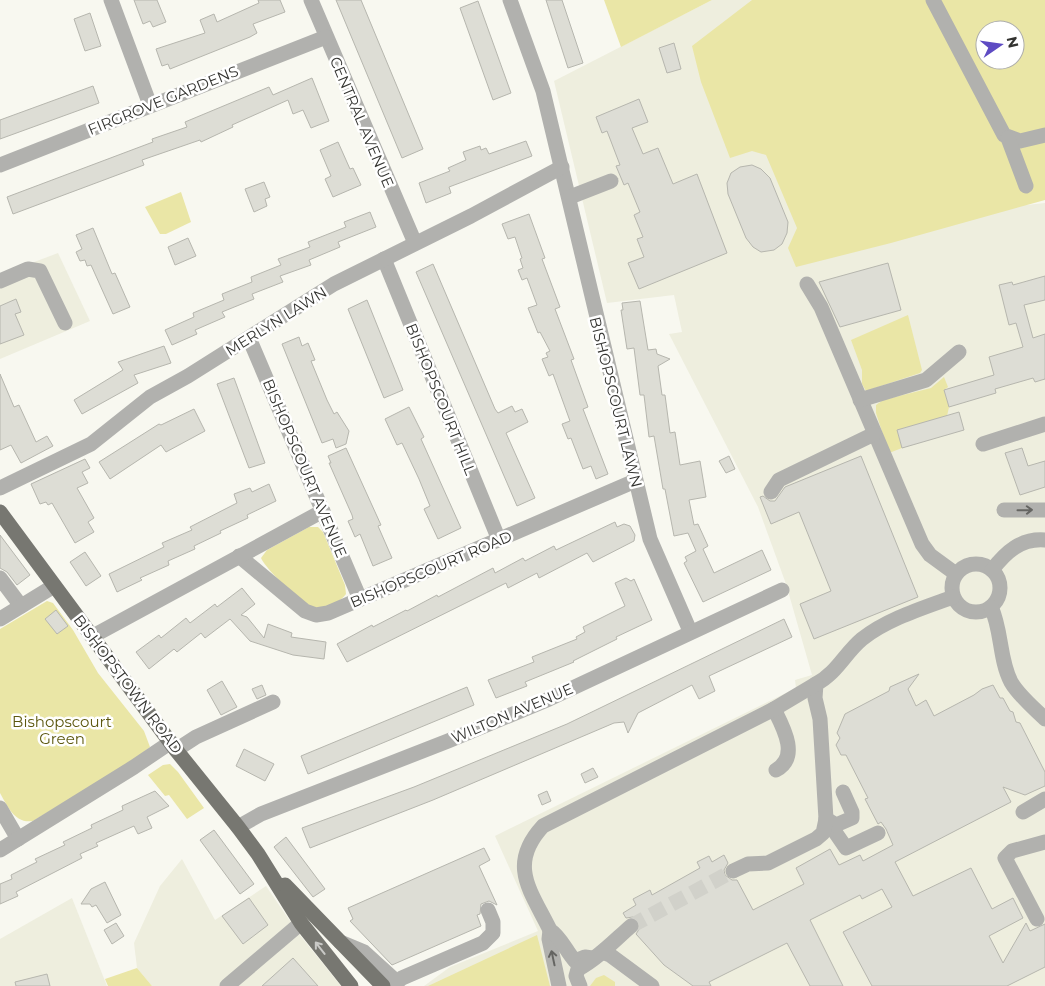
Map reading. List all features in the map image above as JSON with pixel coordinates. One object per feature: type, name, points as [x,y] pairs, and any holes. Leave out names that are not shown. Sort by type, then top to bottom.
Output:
[{"type":"main road","name":"BISHOPSTOWN ROAD","points":[[0,512],[173,746],[258,854],[301,923],[351,986]]},
{"type":"main road","name":"BISHOPSTOWN ROAD","points":[[258,854],[340,942],[391,985]]},
{"type":"street","points":[[110,0],[150,105]]},
{"type":"street","name":"CENTRAL AVENUE","points":[[311,0],[415,243]]},
{"type":"street","name":"BISHOPSCOURT LAWN","points":[[510,0],[543,91],[570,197],[594,312],[654,552],[690,631]]},
{"type":"street","points":[[933,0],[1004,135],[1020,142],[1045,135]]},
{"type":"street","name":"FIRGROVE GARDENS","points":[[0,165],[326,37]]},
{"type":"street","points":[[1008,138],[1026,186]]},
{"type":"street","name":"MERLYN LAWN","points":[[0,488],[91,444],[150,397],[249,338],[319,293],[471,216],[562,167]]},
{"type":"street","points":[[570,197],[611,181]]},
{"type":"street","name":"BISHOPSCOURT HILL","points":[[384,259],[499,540]]},
{"type":"street","points":[[0,281],[28,269],[40,271],[65,322]]},
{"type":"street","points":[[807,284],[821,307],[922,544],[930,556],[956,574]]},
{"type":"street","name":"BISHOPSCOURT AVENUE","points":[[249,338],[360,599]]},
{"type":"street","points":[[860,400],[926,380],[959,352]]},
{"type":"street","points":[[983,444],[1045,424]]},
{"type":"street","points":[[771,492],[779,480],[874,434]]},
{"type":"street","name":"BISHOPSCOURT ROAD","points":[[239,556],[311,614],[328,612],[635,481]]},
{"type":"street","points":[[1004,510],[1045,510]]},
{"type":"street","points":[[93,636],[323,511]]},
{"type":"street","points":[[992,570],[1013,548],[1033,540],[1045,540]]},
{"type":"street","points":[[973,564],[981,564],[992,570],[999,580],[1000,588],[999,595],[991,607],[978,612],[970,612],[963,609],[953,597],[951,589],[956,574],[960,569],[973,564]]},
{"type":"street","points":[[0,578],[21,606]]},
{"type":"street","points":[[0,619],[54,586]]},
{"type":"street","name":"WILTON AVENUE","points":[[238,827],[260,814],[418,753],[549,698],[782,590]]},
{"type":"street","points":[[573,986],[570,961],[557,934],[550,930],[524,874],[524,856],[533,837],[543,826],[774,709],[832,673],[863,638],[888,623],[953,597]]},
{"type":"street","points":[[991,607],[995,615],[1006,668],[1012,683],[1045,719]]},
{"type":"street","points":[[733,871],[748,864],[768,863],[816,840],[823,833],[826,819],[820,719],[815,698],[816,684]]},
{"type":"street","points":[[0,850],[173,746],[273,702]]},
{"type":"street","points":[[774,709],[787,736],[788,745],[788,756],[784,764],[776,770]]},
{"type":"street","points":[[826,819],[836,825],[852,818],[852,812],[843,792]]},
{"type":"street","points":[[1023,812],[1045,799]]},
{"type":"street","points":[[0,808],[18,839]]},
{"type":"street","points":[[826,819],[846,848],[878,833]]},
{"type":"street","points":[[1036,919],[1005,858],[1012,851],[1045,842]]},
{"type":"street","points":[[391,985],[421,969],[483,943],[493,933],[493,922],[488,910]]},
{"type":"street","points":[[227,986],[301,923]]},
{"type":"street","points":[[580,986],[576,976],[578,969],[588,964],[631,926]]},
{"type":"street","points":[[550,930],[548,939],[559,986]]},
{"type":"street","points":[[570,961],[597,955],[610,955],[652,986]]},
{"type":"street","points":[[566,986],[566,971],[570,961]]},
{"type":"shaded area","points":[[712,0],[928,0],[1027,205],[1045,203],[1045,986],[424,986],[450,967],[538,931],[495,836],[796,688],[795,680],[812,675],[786,584],[758,507],[669,334],[682,332],[674,295],[607,303],[554,81]]},
{"type":"shaded area","points":[[58,253],[90,321],[0,359],[0,275]]},
{"type":"shaded area","points":[[182,859],[215,920],[266,886],[299,934],[341,986],[152,986],[137,968],[134,943],[160,886]]},
{"type":"shaded area","points":[[72,898],[107,986],[0,986],[0,939]]},
{"type":"green space","points":[[604,0],[712,0],[621,47]]},
{"type":"green space","points":[[752,0],[1045,0],[1045,200],[891,243],[796,267],[788,248],[797,228],[766,155],[752,151],[730,158],[701,82],[692,46]]},
{"type":"green space","points":[[181,192],[191,222],[166,234],[160,234],[145,207]]},
{"type":"green space","points":[[908,315],[922,370],[920,373],[866,391],[862,384],[862,370],[851,340]]},
{"type":"green space","points":[[944,377],[948,387],[944,390],[949,407],[947,416],[897,430],[902,448],[889,453],[876,413],[876,405],[883,400],[931,388]]},
{"type":"green space","points":[[309,527],[318,527],[323,532],[345,585],[346,594],[333,605],[324,608],[315,608],[294,594],[277,578],[261,558],[267,550]]},
{"type":"green space","name":"Bishopscourt Green","points":[[47,601],[53,603],[73,630],[98,673],[144,731],[150,747],[131,762],[33,821],[27,821],[21,820],[13,813],[0,793],[0,629]]},
{"type":"green space","points":[[170,764],[204,808],[187,819],[169,795],[165,796],[148,775],[163,765]]},
{"type":"green space","points":[[537,935],[550,986],[428,986]]},
{"type":"green space","points":[[137,968],[152,986],[108,986],[105,979]]},
{"type":"green space","points":[[604,975],[615,982],[615,986],[590,986],[596,978]]},
{"type":"building","points":[[134,0],[157,0],[166,22],[153,27],[150,21],[143,24]]},
{"type":"building","points":[[258,0],[280,0],[285,12],[253,24],[257,33],[250,37],[170,69],[168,64],[162,66],[156,49],[205,33],[200,20],[214,14],[217,22],[259,3]]},
{"type":"building","points":[[336,0],[361,0],[423,149],[402,158]]},
{"type":"building","points":[[546,0],[562,0],[583,63],[568,68]]},
{"type":"building","points":[[478,1],[511,93],[493,100],[460,8]]},
{"type":"building","points":[[90,13],[101,46],[85,51],[74,19]]},
{"type":"building","points":[[674,43],[681,69],[667,73],[659,48]]},
{"type":"building","points":[[312,78],[329,121],[311,128],[303,110],[293,114],[288,100],[232,125],[233,127],[201,142],[200,140],[142,160],[144,165],[13,214],[7,197],[153,142],[152,139],[187,127],[185,122],[269,87],[273,95]]},
{"type":"building","points":[[93,86],[99,103],[0,139],[0,120]]},
{"type":"building","points":[[639,99],[648,122],[632,128],[643,154],[658,148],[673,184],[697,174],[727,253],[639,289],[628,263],[644,257],[637,239],[643,237],[634,215],[640,212],[628,183],[624,185],[616,166],[620,165],[607,131],[602,133],[596,117]]},
{"type":"building","points":[[526,141],[532,156],[449,187],[451,193],[426,203],[419,183],[450,171],[448,168],[466,160],[463,152],[480,146],[481,150],[486,148],[489,154]]},
{"type":"building","points":[[338,142],[350,169],[353,168],[361,185],[333,197],[325,179],[331,176],[320,150]]},
{"type":"building","points":[[752,165],[761,169],[770,178],[788,222],[787,233],[782,244],[774,250],[761,252],[753,247],[746,238],[728,194],[727,183],[731,173],[740,167]]},
{"type":"building","points":[[264,182],[270,197],[265,199],[267,206],[254,212],[245,189]]},
{"type":"building","points":[[370,212],[376,227],[338,242],[340,247],[309,260],[311,265],[280,276],[283,282],[252,294],[254,299],[222,312],[225,317],[195,330],[197,334],[172,345],[165,330],[194,317],[193,313],[224,300],[222,294],[252,282],[251,277],[281,265],[278,259],[310,247],[308,242],[346,227],[344,222]]},
{"type":"building","points":[[529,214],[545,258],[542,259],[560,307],[555,309],[574,359],[571,360],[588,407],[583,409],[608,474],[596,479],[591,466],[583,469],[571,438],[568,439],[562,424],[570,421],[553,374],[549,376],[542,359],[548,357],[546,353],[550,351],[540,332],[538,333],[528,308],[537,305],[527,278],[522,280],[518,270],[523,268],[520,259],[522,258],[515,237],[508,239],[502,224]]},
{"type":"building","points":[[93,228],[112,274],[115,273],[130,307],[113,314],[91,265],[87,266],[85,260],[80,261],[76,252],[82,249],[76,235]]},
{"type":"building","points":[[188,238],[196,256],[175,265],[168,247]]},
{"type":"building","points":[[888,263],[901,310],[840,327],[819,282]]},
{"type":"building","points":[[433,264],[495,409],[498,413],[512,406],[515,412],[522,409],[528,422],[506,433],[535,498],[517,506],[416,272]]},
{"type":"building","points":[[1045,276],[1045,300],[1024,305],[1033,338],[1045,334],[1045,379],[1035,382],[1033,378],[995,389],[996,393],[949,407],[944,390],[994,375],[989,357],[1023,347],[1016,323],[1009,325],[999,285],[1012,282],[1013,285]]},
{"type":"building","points":[[16,299],[21,312],[15,314],[24,335],[0,344],[0,306]]},
{"type":"building","points":[[367,300],[403,390],[384,398],[348,309]]},
{"type":"building","points":[[640,301],[648,350],[656,349],[657,354],[670,359],[658,366],[662,395],[665,395],[670,433],[675,432],[680,465],[700,461],[706,497],[689,500],[694,525],[698,524],[708,546],[703,549],[714,573],[762,550],[771,570],[703,602],[684,563],[687,561],[685,557],[696,551],[688,533],[674,536],[665,489],[663,489],[654,436],[649,437],[644,395],[640,395],[634,348],[627,349],[621,310],[623,310],[622,303]]},
{"type":"building","points":[[299,337],[302,346],[308,343],[315,360],[311,361],[334,414],[337,412],[349,431],[346,444],[336,448],[333,439],[322,443],[282,344]]},
{"type":"building","points":[[164,346],[171,363],[134,375],[138,383],[82,414],[74,400],[123,370],[118,362]]},
{"type":"building","points":[[0,374],[14,407],[19,405],[36,442],[47,436],[53,446],[21,463],[11,445],[0,450]]},
{"type":"building","points":[[234,378],[265,463],[249,468],[217,384]]},
{"type":"building","points":[[409,407],[424,437],[421,439],[461,528],[438,539],[424,509],[430,506],[419,479],[402,443],[397,445],[385,419]]},
{"type":"building","points":[[194,409],[205,431],[166,452],[161,445],[110,479],[99,462],[159,424],[161,425]]},
{"type":"building","points":[[959,412],[964,430],[902,448],[897,430]]},
{"type":"building","points":[[346,448],[381,525],[378,526],[392,558],[373,566],[360,534],[355,537],[348,521],[353,519],[352,515],[329,463],[331,463],[328,456]]},
{"type":"building","points":[[1022,448],[1028,466],[1045,461],[1045,487],[1020,495],[1005,453]]},
{"type":"building","points":[[729,456],[735,469],[726,473],[719,461]]},
{"type":"building","points":[[861,456],[918,597],[814,639],[800,604],[831,591],[799,512],[771,524],[760,497],[763,496],[770,501],[775,501],[785,487]]},
{"type":"building","points":[[85,459],[90,468],[82,472],[88,483],[77,488],[94,518],[88,522],[94,532],[75,543],[52,503],[48,505],[46,502],[40,504],[31,484]]},
{"type":"building","points":[[269,484],[276,501],[247,515],[248,518],[194,546],[195,549],[168,561],[169,565],[140,578],[142,580],[117,592],[109,574],[164,547],[162,543],[192,530],[190,527],[237,503],[234,494],[250,488],[252,492]]},
{"type":"building","points":[[615,522],[617,527],[624,524],[630,526],[635,535],[634,541],[593,562],[587,553],[539,578],[537,573],[508,588],[506,583],[347,662],[337,644],[372,625],[373,627],[437,595],[438,597],[493,568],[495,573],[523,558],[525,561],[554,546],[556,550]]},
{"type":"building","points":[[0,535],[30,575],[17,585],[7,572],[0,568]]},
{"type":"building","points":[[85,552],[101,576],[86,586],[70,562]]},
{"type":"building","points":[[626,578],[631,581],[634,579],[652,620],[616,637],[617,639],[574,662],[525,682],[527,686],[496,698],[488,680],[534,662],[532,657],[577,639],[576,637],[585,632],[583,627],[625,606],[615,583]]},
{"type":"building","points":[[242,588],[255,604],[241,615],[247,617],[264,638],[268,624],[292,633],[291,637],[326,642],[324,659],[293,655],[250,641],[230,619],[205,638],[201,633],[177,652],[174,649],[149,669],[136,652],[159,635],[161,638],[186,618],[190,623],[215,604],[217,607]]},
{"type":"building","points":[[56,610],[68,626],[57,634],[45,619]]},
{"type":"building","points":[[784,619],[792,637],[709,676],[715,691],[699,699],[692,685],[638,713],[628,733],[624,722],[614,723],[433,800],[310,848],[302,828],[414,787],[567,724]]},
{"type":"building","points":[[919,674],[908,689],[916,706],[926,700],[934,716],[982,689],[993,685],[1000,698],[1003,698],[1010,711],[1013,712],[1016,722],[1020,723],[1045,772],[1045,786],[1025,795],[1003,787],[1011,802],[895,862],[913,896],[971,868],[992,909],[1013,898],[1023,918],[989,936],[1003,963],[1026,923],[1030,931],[1045,924],[1045,967],[1007,986],[872,986],[843,932],[892,907],[882,889],[862,899],[860,895],[810,920],[843,986],[810,986],[787,943],[709,982],[711,986],[693,986],[664,965],[636,934],[640,928],[638,920],[633,917],[626,918],[623,913],[636,905],[633,899],[650,890],[652,895],[700,868],[697,862],[709,856],[712,862],[724,855],[728,863],[724,870],[725,875],[732,880],[737,880],[753,910],[804,884],[796,868],[830,849],[839,865],[860,855],[863,861],[893,845],[881,822],[878,824],[865,799],[868,798],[846,755],[841,755],[836,745],[840,738],[837,733],[845,714],[889,691],[890,687]]},
{"type":"building","points":[[222,681],[237,707],[221,715],[207,690]]},
{"type":"building","points":[[262,685],[266,695],[257,699],[252,689]]},
{"type":"building","points":[[467,687],[474,705],[308,774],[301,756]]},
{"type":"building","points":[[244,749],[274,764],[265,781],[236,766]]},
{"type":"building","points":[[593,768],[598,777],[585,783],[581,774]]},
{"type":"building","points":[[155,791],[169,806],[147,817],[152,828],[138,834],[134,826],[96,843],[98,846],[80,854],[82,858],[16,892],[18,896],[0,904],[0,884],[12,879],[11,875],[37,862],[35,859],[65,845],[63,842],[92,828],[91,825],[123,810],[122,806]]},
{"type":"building","points":[[547,791],[551,801],[542,805],[538,795]]},
{"type":"building","points":[[214,830],[254,884],[240,894],[200,840]]},
{"type":"building","points":[[286,837],[325,889],[313,897],[274,847]]},
{"type":"building","points":[[484,848],[490,860],[479,866],[497,905],[489,901],[481,904],[480,914],[477,915],[481,926],[392,965],[350,921],[353,919],[348,908]]},
{"type":"building","points":[[105,882],[121,915],[107,923],[96,905],[92,907],[90,904],[81,904],[91,889]]},
{"type":"building","points":[[249,898],[268,925],[243,944],[222,916]]},
{"type":"building","points":[[116,923],[124,936],[112,944],[104,930]]},
{"type":"building","points":[[293,958],[318,986],[262,986]]},
{"type":"building","points":[[47,974],[50,986],[16,986],[15,982]]},
{"type":"tunnel","points":[[631,926],[733,871]]}]
